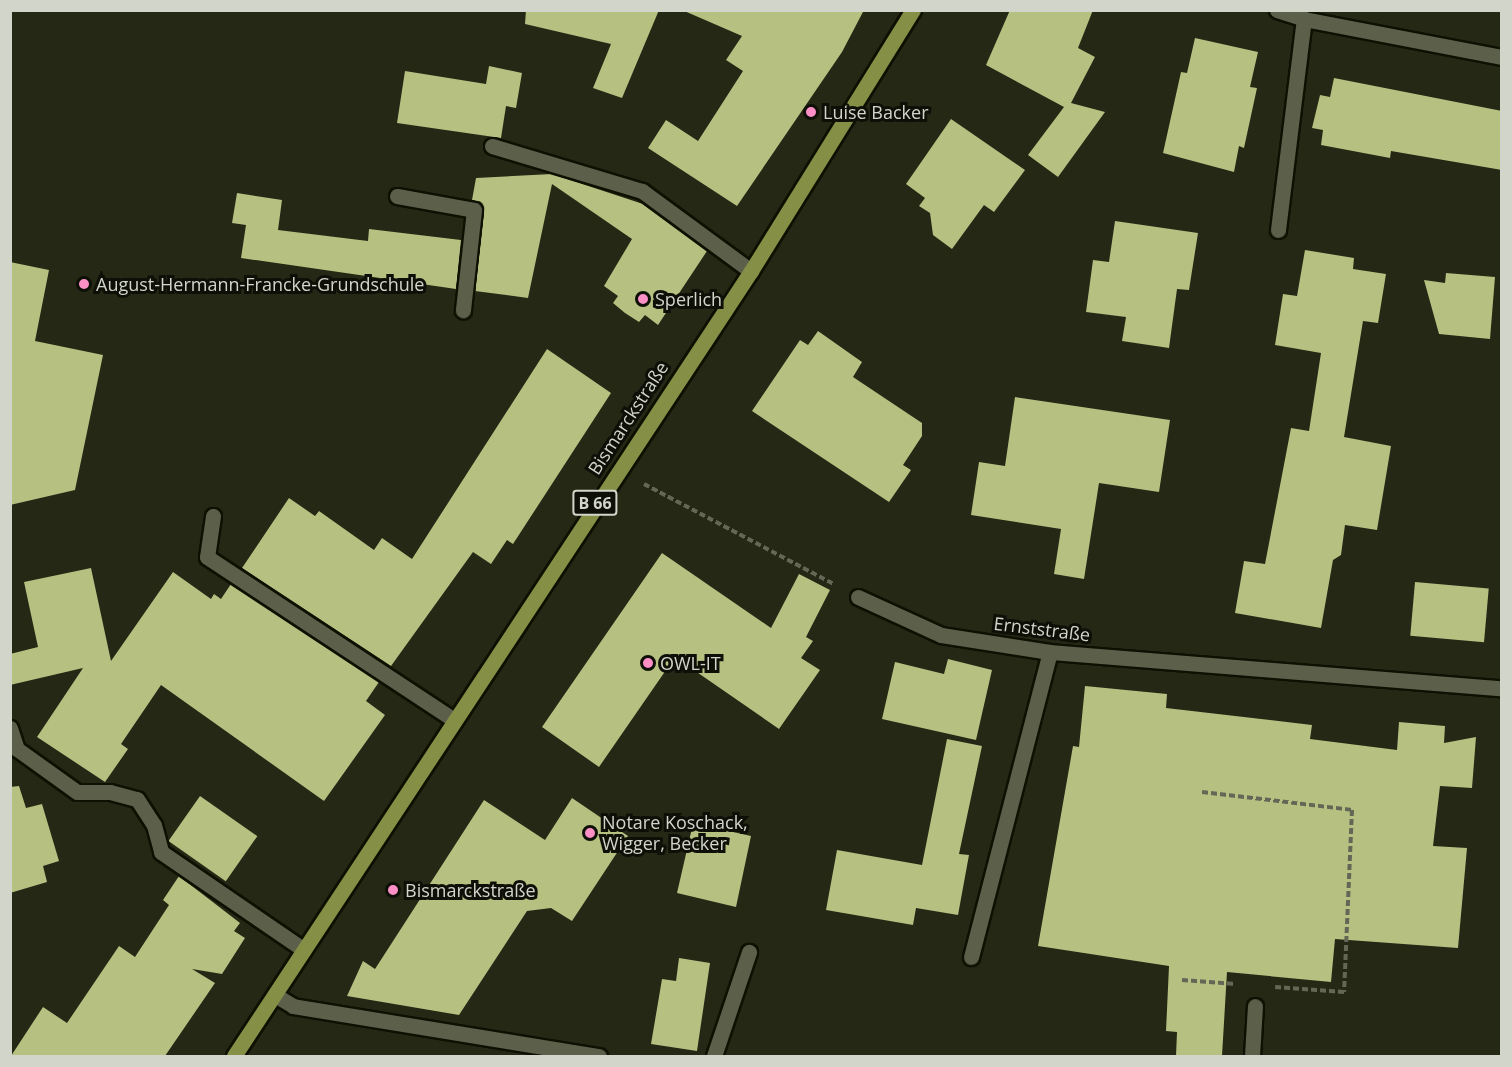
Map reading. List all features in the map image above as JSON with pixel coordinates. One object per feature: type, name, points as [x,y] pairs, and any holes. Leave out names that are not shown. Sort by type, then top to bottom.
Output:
[{"type":"main road","name":"Bismarckstraße","points":[[234,1056],[617,470],[751,271],[913,10]]},
{"type":"street","points":[[1277,10],[1304,19],[1502,57]]},
{"type":"street","points":[[1278,230],[1304,19]]},
{"type":"street","points":[[492,146],[642,191],[751,271]]},
{"type":"street","points":[[398,196],[474,210],[463,310]]},
{"type":"street","points":[[213,516],[207,557],[454,720]]},
{"type":"street","name":"Ernststraße","points":[[858,597],[941,635],[1050,652],[1502,688]]},
{"type":"street","points":[[971,957],[1050,652]]},
{"type":"street","points":[[10,728],[17,749],[77,792],[110,792],[137,799],[154,825],[161,852],[304,950]]},
{"type":"street","points":[[714,1056],[749,952]]},
{"type":"street","points":[[275,995],[293,1006],[599,1056]]},
{"type":"street","points":[[1252,1056],[1255,1006]]},
{"type":"path","points":[[617,470],[858,597]]},
{"type":"path","points":[[1182,980],[1344,992],[1352,810],[1202,792]]},
{"type":"path","points":[[1255,1006],[1257,986]]},
{"type":"building","points":[[526,10],[659,10],[622,98],[593,88],[611,44],[525,24]]},
{"type":"building","points":[[682,10],[864,10],[842,52],[737,206],[648,148],[666,120],[698,141],[743,71],[726,60],[742,36]]},
{"type":"building","points":[[1010,10],[1093,10],[1078,48],[1095,57],[1071,103],[1105,112],[1058,177],[1028,155],[1064,107],[986,65]]},
{"type":"building","points":[[1195,38],[1258,52],[1250,87],[1257,88],[1244,148],[1239,146],[1234,172],[1163,153],[1181,72],[1187,73]]},
{"type":"building","points":[[489,66],[522,73],[516,108],[506,106],[501,138],[397,123],[405,71],[486,84]]},
{"type":"building","points":[[1334,78],[1502,111],[1502,170],[1391,151],[1390,158],[1321,145],[1323,130],[1312,128],[1320,95],[1330,97]]},
{"type":"building","points":[[951,119],[1025,170],[994,212],[984,205],[952,249],[933,235],[930,213],[919,206],[925,198],[906,184]]},
{"type":"building","points":[[552,174],[643,204],[707,251],[658,325],[645,315],[639,322],[625,313],[613,303],[618,296],[604,286],[632,239],[552,184],[528,298],[475,291],[484,211],[481,203],[472,200],[476,178]]},
{"type":"building","points":[[237,193],[282,200],[278,230],[368,241],[369,229],[461,240],[456,289],[241,258],[246,225],[232,223]]},
{"type":"building","points":[[1115,221],[1198,233],[1189,290],[1177,289],[1169,348],[1122,341],[1126,317],[1086,312],[1093,260],[1109,262]]},
{"type":"building","points":[[1305,250],[1354,258],[1353,269],[1386,274],[1378,323],[1363,321],[1344,437],[1391,446],[1377,530],[1345,525],[1341,555],[1333,560],[1321,628],[1235,613],[1244,561],[1265,564],[1291,428],[1309,431],[1321,353],[1275,345],[1283,294],[1297,296]]},
{"type":"building","points":[[10,262],[49,270],[35,341],[103,355],[75,490],[10,505]]},
{"type":"building","points":[[1446,273],[1495,277],[1490,339],[1439,334],[1424,280],[1445,283]]},
{"type":"building","points":[[818,331],[862,362],[853,377],[922,423],[922,436],[903,465],[911,470],[889,502],[752,411],[800,340],[808,345]]},
{"type":"building","points":[[547,349],[611,393],[513,544],[507,540],[491,564],[473,552],[391,666],[242,568],[289,498],[315,516],[319,511],[374,550],[382,538],[412,559]]},
{"type":"building","points":[[1015,397],[1170,420],[1159,492],[1099,483],[1084,579],[1054,574],[1061,529],[971,515],[979,462],[1005,466]]},
{"type":"building","points":[[662,553],[771,628],[799,574],[830,590],[806,637],[813,641],[801,658],[820,670],[779,729],[675,657],[599,767],[542,727]]},
{"type":"building","points":[[91,568],[111,661],[173,572],[211,599],[214,594],[221,599],[231,584],[379,682],[366,701],[385,715],[324,801],[161,685],[121,744],[128,749],[105,782],[37,737],[83,668],[10,685],[10,654],[38,647],[24,582]]},
{"type":"building","points":[[1415,582],[1489,588],[1484,642],[1410,636]]},
{"type":"building","points":[[948,659],[992,670],[976,740],[882,719],[895,662],[944,674]]},
{"type":"building","points":[[1085,686],[1167,694],[1166,708],[1312,725],[1310,739],[1397,750],[1399,722],[1445,726],[1444,743],[1476,737],[1472,788],[1440,786],[1433,846],[1467,848],[1458,948],[1335,939],[1331,982],[1227,972],[1222,1056],[1176,1056],[1177,1032],[1166,1031],[1169,966],[1038,946],[1073,746],[1079,747]]},
{"type":"building","points":[[947,739],[982,746],[959,854],[969,855],[958,915],[916,908],[913,925],[826,910],[837,850],[922,865]]},
{"type":"building","points":[[19,786],[26,808],[42,804],[59,861],[43,866],[47,882],[10,893],[10,787]]},
{"type":"building","points":[[200,796],[257,836],[226,881],[168,841]]},
{"type":"building","points":[[572,798],[628,836],[572,921],[551,908],[527,911],[459,1015],[347,996],[363,961],[375,969],[484,800],[545,840]]},
{"type":"building","points":[[692,828],[715,828],[751,836],[736,907],[677,893]]},
{"type":"building","points":[[179,876],[240,923],[234,931],[245,938],[222,974],[192,969],[215,983],[165,1056],[11,1056],[43,1007],[67,1023],[119,946],[135,957],[169,905],[163,900]]},
{"type":"building","points":[[679,958],[710,963],[697,1051],[651,1044],[662,979],[676,981]]},
{"type":"place","name":"Luise Backer","points":[[811,112]]},
{"type":"place","name":"August-Hermann-Francke-Grundschule","points":[[84,284]]},
{"type":"place","name":"Sperlich","points":[[643,299]]},
{"type":"place","name":"OWL-IT","points":[[648,663]]},
{"type":"place","name":"Notare Koschack, Wigger, Becker","points":[[590,833]]},
{"type":"place","name":"Bismarckstraße","points":[[393,890]]}]
